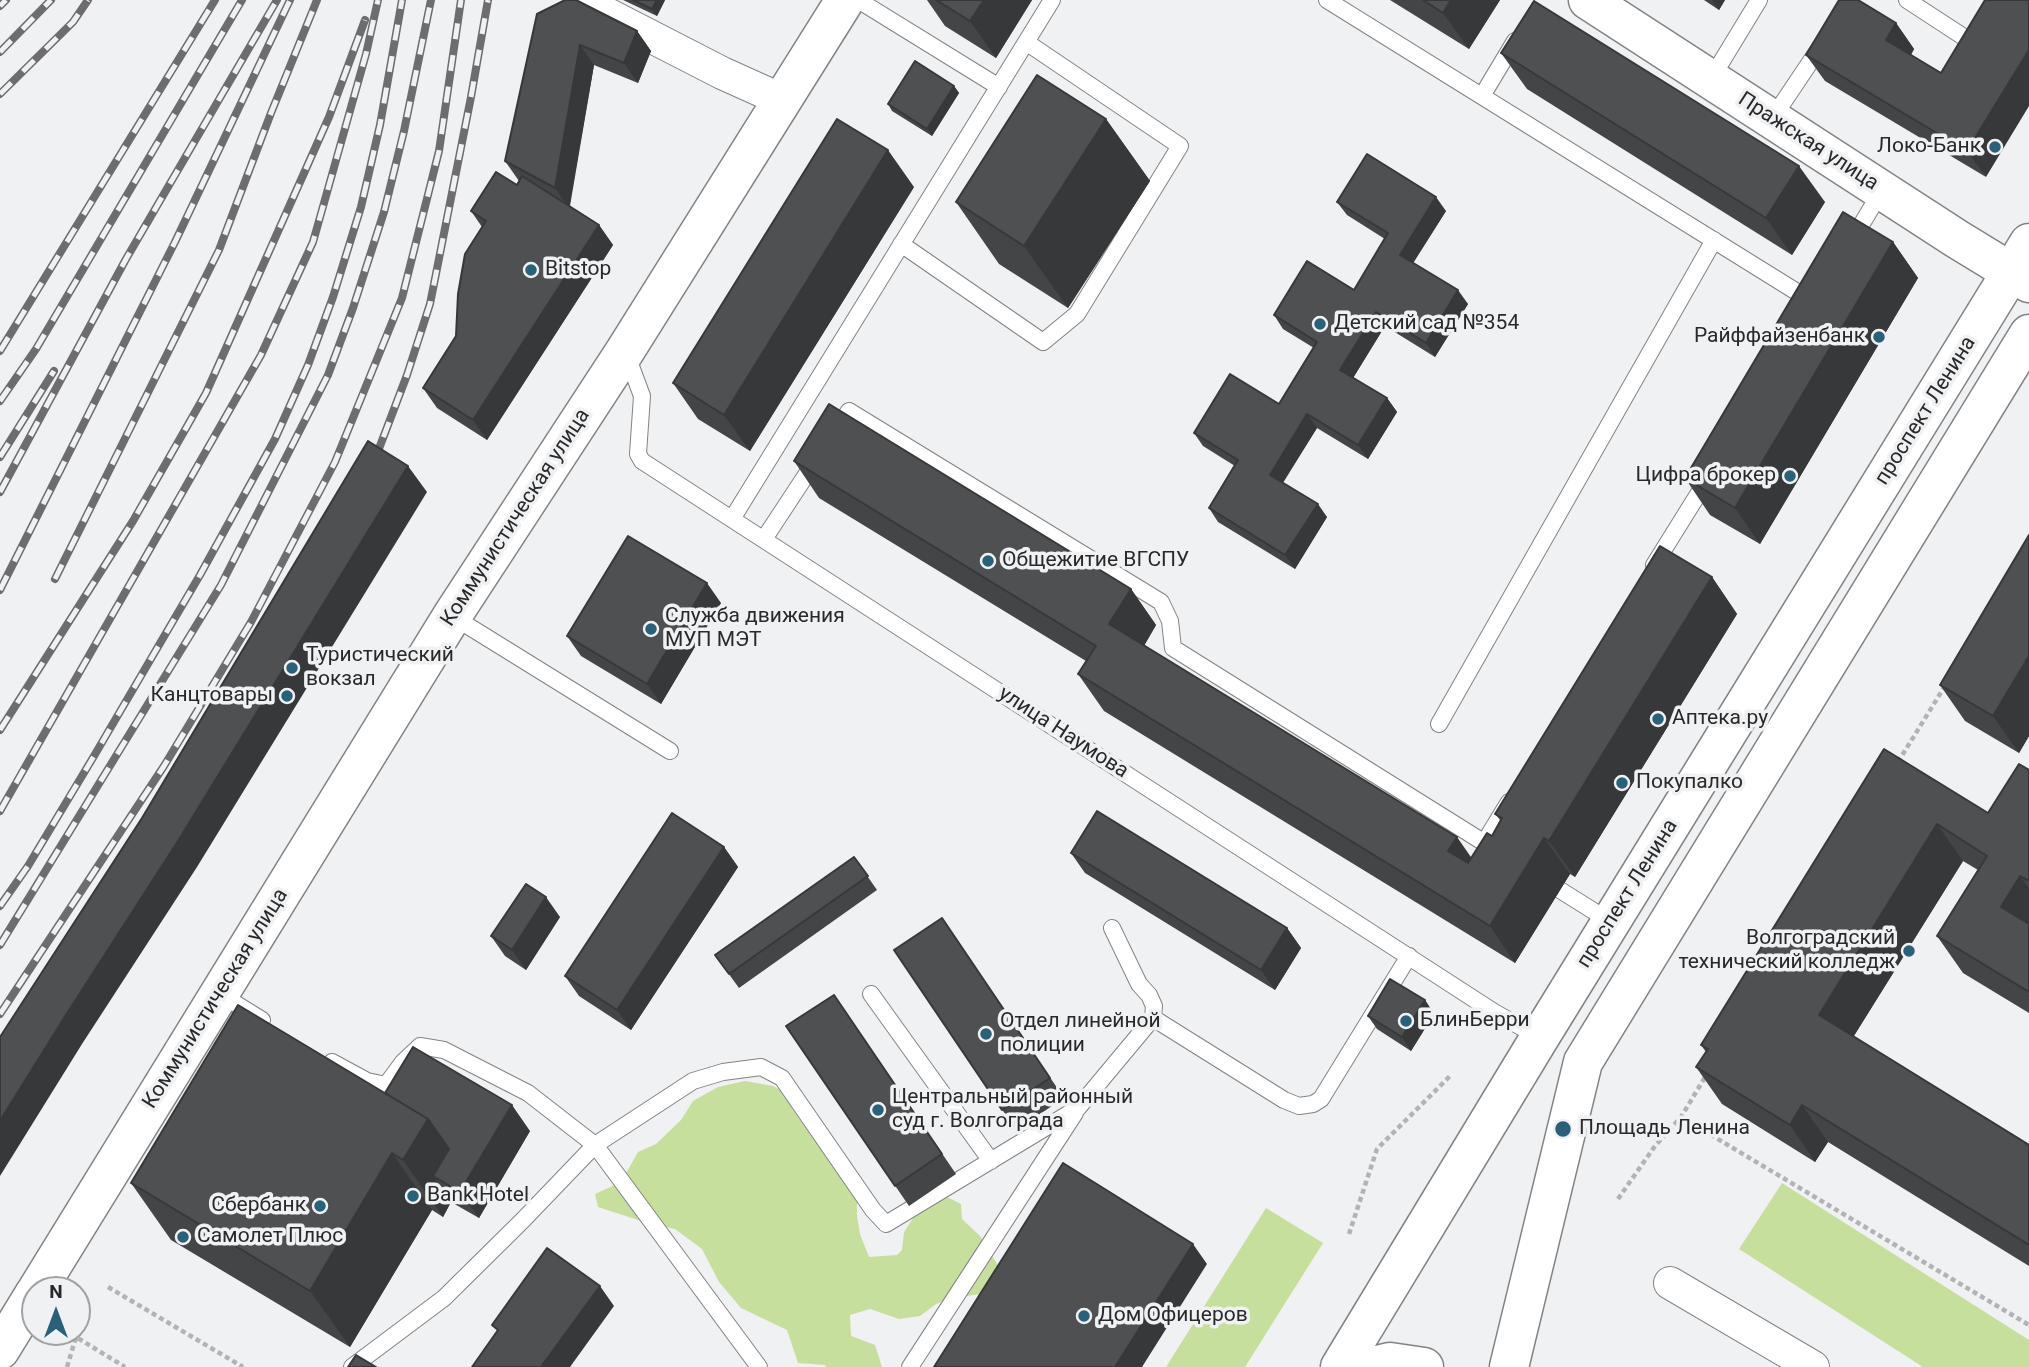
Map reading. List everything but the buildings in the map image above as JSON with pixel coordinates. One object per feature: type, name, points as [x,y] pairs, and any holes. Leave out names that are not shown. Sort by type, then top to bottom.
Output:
[{"type":"main road","name":"Коммунистическая улица","points":[[46,1276],[452,616],[625,351],[845,0]]},
{"type":"main road","name":"Пражская улица","points":[[1588,0],[1882,190],[2023,267]]},
{"type":"main road","name":"проспект Ленина","points":[[1340,1367],[1611,922],[2023,267]]},
{"type":"main road","points":[[1509,1367],[1583,1062],[2029,334]]},
{"type":"main road","name":"улица Наумова","points":[[1540,1037],[1583,1062]]},
{"type":"main road","name":"Коммунистическая улица","points":[[0,1350],[21,1316]]},
{"type":"main road","points":[[1369,1367],[1390,1362],[1424,1367]]},
{"type":"street","points":[[580,0],[722,73],[782,100]]},
{"type":"street","points":[[1670,1283],[1813,1367]]},
{"type":"lane","points":[[858,0],[999,87]]},
{"type":"lane","points":[[732,519],[1052,0]]},
{"type":"lane","points":[[1328,0],[1815,303]]},
{"type":"lane","points":[[1711,79],[1759,0]]},
{"type":"lane","points":[[1907,0],[1981,49],[1988,37]]},
{"type":"lane","points":[[1482,96],[1520,32]]},
{"type":"lane","points":[[1772,119],[1829,34]]},
{"type":"lane","points":[[901,244],[1043,342],[1077,314],[1180,146],[1026,42]]},
{"type":"lane","points":[[1843,256],[1882,190]]},
{"type":"lane","points":[[1439,724],[1714,240]]},
{"type":"lane","name":"улица Наумова","points":[[625,351],[642,396],[638,454],[642,461],[1494,1012],[1540,1037]]},
{"type":"lane","points":[[764,539],[849,411],[1161,602],[1170,621],[1173,648],[1512,860]]},
{"type":"lane","points":[[1650,573],[1714,467]]},
{"type":"lane","points":[[452,616],[670,751]]},
{"type":"lane","points":[[1485,843],[1520,784]]},
{"type":"lane","points":[[1560,890],[1611,922]]},
{"type":"lane","points":[[911,1367],[1078,1108],[1153,1018],[1154,1006],[1149,995],[1139,984],[1112,928]]},
{"type":"lane","points":[[1153,1018],[1284,1100],[1299,1106],[1313,1104],[1321,1099],[1409,956]]},
{"type":"lane","points":[[219,994],[279,1030]]},
{"type":"lane","points":[[871,994],[991,1161]]},
{"type":"lane","points":[[315,1052],[368,1081],[386,1085],[403,1062],[421,1046],[444,1050],[528,1093],[595,1145],[759,1367]]},
{"type":"lane","points":[[352,1367],[444,1298],[595,1145],[693,1082],[723,1072],[761,1067],[782,1078],[873,1210],[886,1224],[1078,1108]]},
{"type":"path","points":[[1891,773],[1949,678]]},
{"type":"path","points":[[1618,1199],[1655,1146],[1681,1117],[1710,1069]]},
{"type":"path","points":[[1349,1234],[1377,1149],[1451,1075]]},
{"type":"path","points":[[1681,1117],[2029,1325]]},
{"type":"path","points":[[108,1287],[243,1367]]},
{"type":"path","points":[[67,1367],[76,1337],[125,1367]]},
{"type":"green space","points":[[745,1081],[773,1086],[785,1092],[793,1110],[857,1199],[860,1234],[869,1257],[897,1255],[902,1250],[904,1232],[915,1215],[928,1203],[947,1197],[961,1204],[962,1219],[980,1236],[999,1267],[986,1293],[948,1299],[920,1316],[899,1319],[870,1309],[850,1315],[851,1336],[875,1345],[882,1367],[826,1367],[798,1363],[787,1330],[741,1308],[719,1282],[702,1249],[675,1229],[598,1207],[595,1194],[621,1182],[638,1152],[656,1144],[681,1120],[693,1101],[718,1087]]},
{"type":"green space","points":[[1782,1183],[2029,1340],[2029,1367],[1923,1367],[1739,1249]]},
{"type":"green space","points":[[1266,1208],[1323,1243],[1245,1367],[1166,1367]]},
{"type":"railway","points":[[0,6],[6,0]]},
{"type":"railway","points":[[0,52],[51,0]]},
{"type":"railway","points":[[0,94],[73,22],[88,0]]},
{"type":"railway","points":[[0,351],[215,0]]},
{"type":"railway","points":[[0,401],[36,349],[242,0]]},
{"type":"railway","points":[[0,492],[126,259],[277,0]]},
{"type":"railway","points":[[0,590],[175,242],[290,0]]},
{"type":"railway","points":[[55,579],[219,250],[317,0]]},
{"type":"railway","points":[[0,811],[261,355],[313,242],[366,54],[378,0]]},
{"type":"railway","points":[[0,906],[28,866],[200,575],[275,439],[308,365],[361,207],[380,125],[402,0]]},
{"type":"railway","points":[[0,945],[221,585],[328,375],[384,212],[431,0]]},
{"type":"railway","points":[[0,1014],[164,766],[251,622],[335,462],[402,298],[439,151],[461,0]]},
{"type":"railway","points":[[372,467],[407,375],[430,304],[488,0]]},
{"type":"railway","points":[[0,730],[133,521],[206,393],[329,117],[365,20]]},
{"type":"railway","points":[[0,457],[54,371]]},
{"type":"place","name":"Локо-Банк","points":[[1995,147]]},
{"type":"place","name":"Bitstop","points":[[531,270]]},
{"type":"place","name":"Детский сад №354","points":[[1320,324]]},
{"type":"place","name":"Райффайзенбанк","points":[[1879,337]]},
{"type":"place","name":"Цифра брокер","points":[[1790,476]]},
{"type":"place","name":"Общежитие ВГСПУ","points":[[988,561]]},
{"type":"place","name":"Служба движения МУП МЭТ","points":[[651,629]]},
{"type":"place","name":"Туристический вокзал","points":[[292,668]]},
{"type":"place","name":"Канцтовары","points":[[287,696]]},
{"type":"place","name":"Аптека.ру","points":[[1658,719]]},
{"type":"place","name":"Покупалко","points":[[1622,783]]},
{"type":"place","name":"Волгоградский технический колледж","points":[[1909,951]]},
{"type":"place","name":"БлинБерри","points":[[1406,1021]]},
{"type":"place","name":"Отдел линейной полиции","points":[[986,1034]]},
{"type":"place","name":"Центральный районный суд г. Волгограда","points":[[878,1110]]},
{"type":"place","name":"Площадь Ленина","points":[[1563,1129]]},
{"type":"place","name":"Bank Hotel","points":[[413,1196]]},
{"type":"place","name":"Сбербанк","points":[[320,1206]]},
{"type":"place","name":"Самолет Плюс","points":[[183,1237]]},
{"type":"place","name":"Дом Офицеров","points":[[1084,1316]]}]
